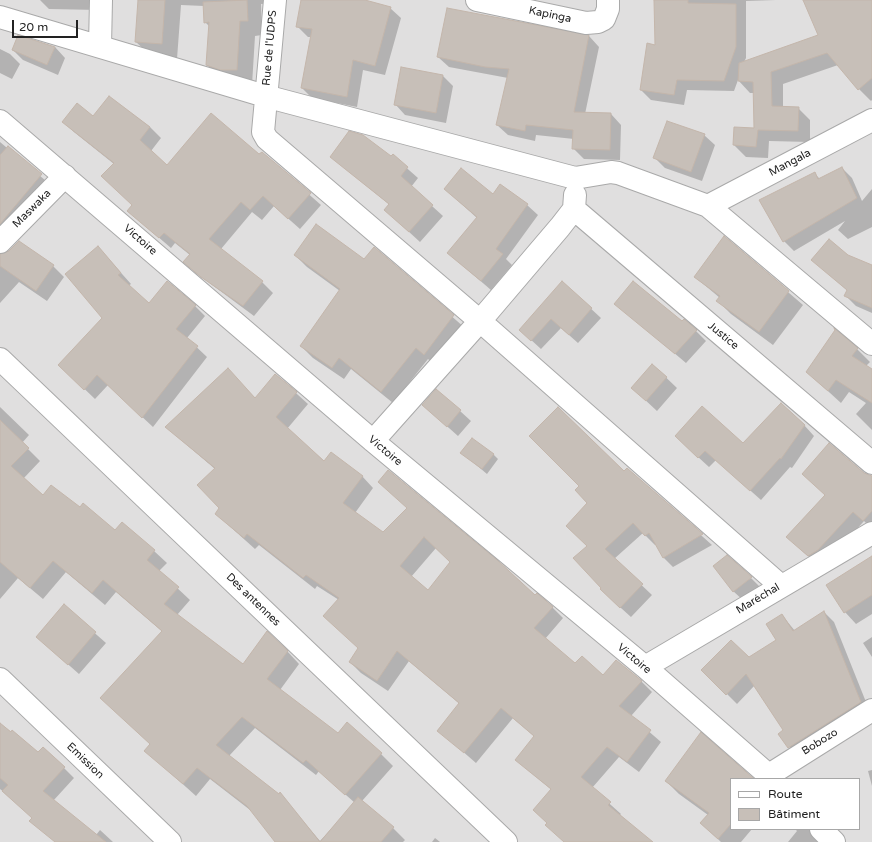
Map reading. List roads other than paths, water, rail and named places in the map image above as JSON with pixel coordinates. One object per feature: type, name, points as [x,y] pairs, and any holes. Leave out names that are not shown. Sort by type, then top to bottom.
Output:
[{"type":"street","points":[[100,46],[101,0]]},
{"type":"street","name":"Rue de l'UDPS","points":[[275,0],[265,96],[263,132],[267,139],[480,321],[780,586]]},
{"type":"street","name":"Kapinga","points":[[477,0],[586,23],[598,22],[604,19],[608,9],[608,0]]},
{"type":"street","points":[[0,17],[265,96],[575,178],[611,172],[618,173],[708,206],[872,344]]},
{"type":"street","name":"Mangala","points":[[708,206],[872,120]]},
{"type":"street","name":"Victoire","points":[[0,121],[66,176],[373,441],[645,667],[771,777]]},
{"type":"street","name":"Maswaka","points":[[4,232],[66,176]]},
{"type":"street","points":[[373,441],[480,321],[574,209],[575,178]]},
{"type":"street","name":"Justice","points":[[574,209],[872,463]]},
{"type":"street","name":"Des antennes","points":[[0,359],[506,842]]},
{"type":"street","name":"Maréchal","points":[[645,667],[872,533]]},
{"type":"street","name":"Emission","points":[[0,679],[170,842]]},
{"type":"street","name":"Bobozo","points":[[771,777],[872,710]]},
{"type":"street","points":[[823,830],[834,842]]}]
